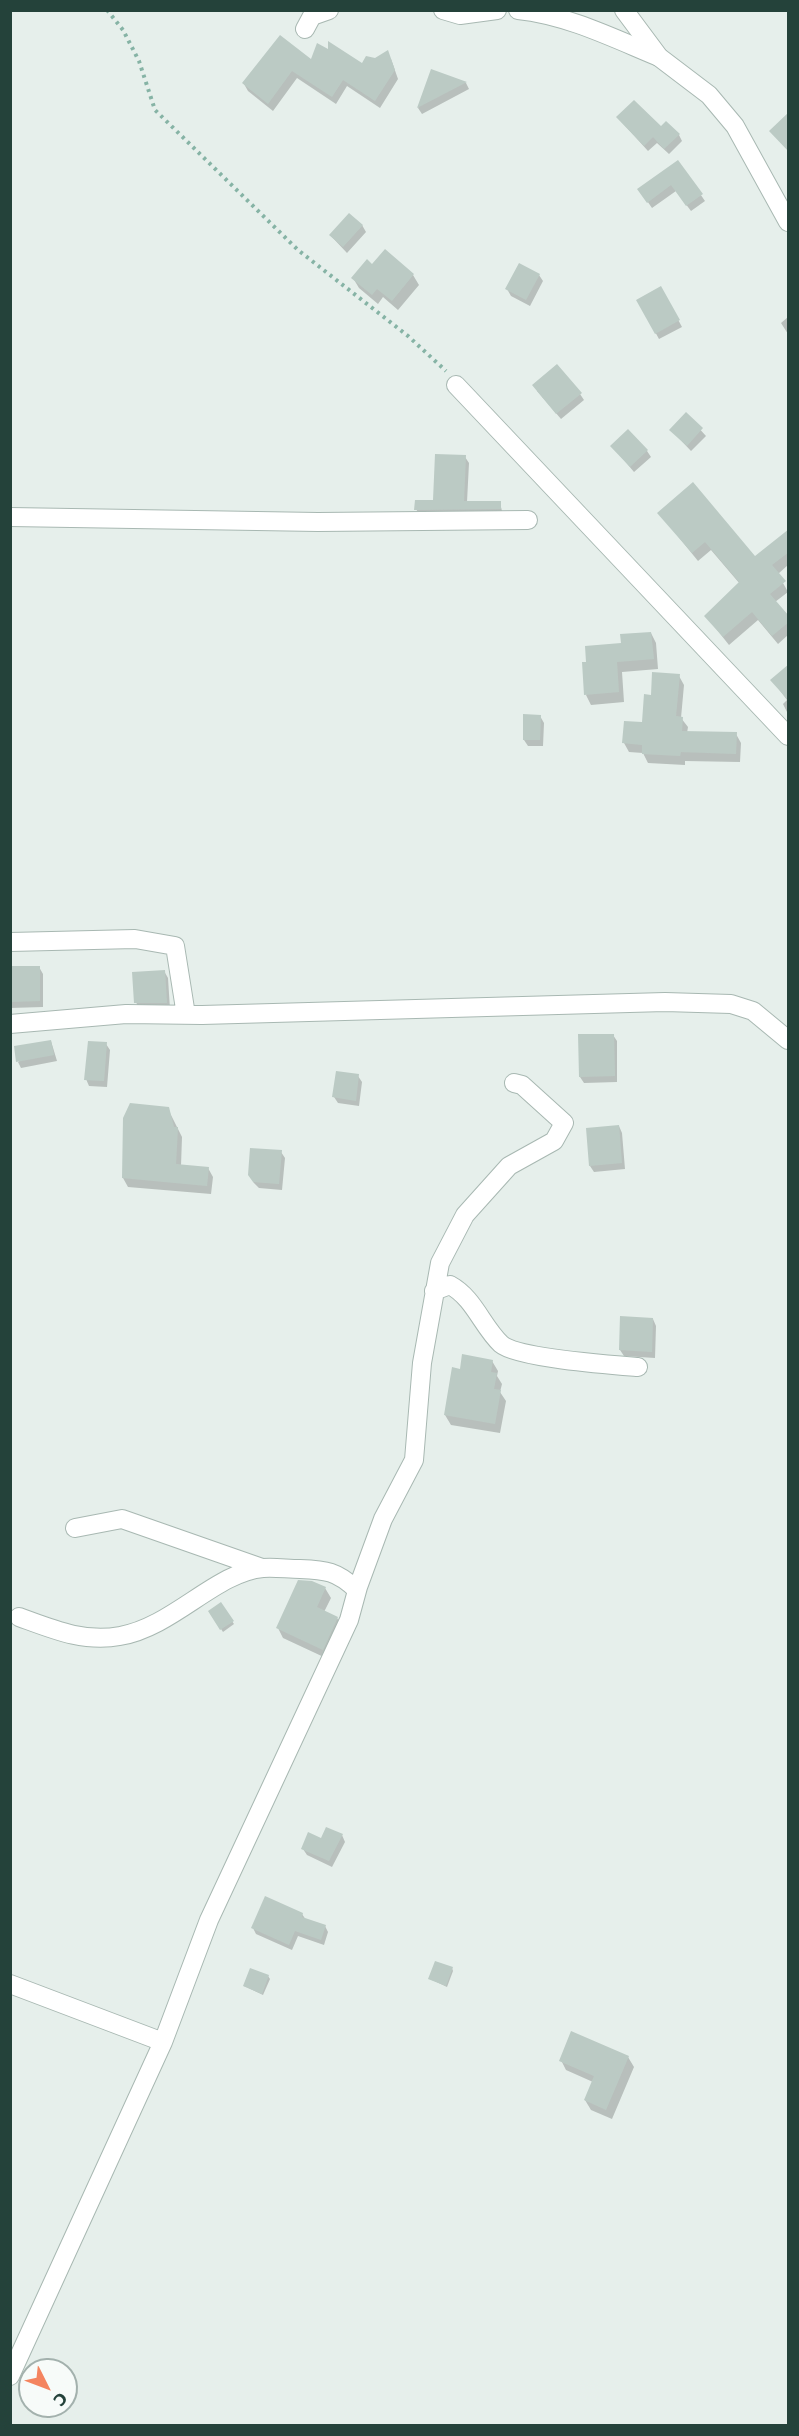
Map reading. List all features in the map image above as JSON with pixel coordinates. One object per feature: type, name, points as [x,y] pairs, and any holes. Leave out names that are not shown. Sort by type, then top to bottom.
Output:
[{"type":"street","points":[[305,29],[312,16],[329,10]]},
{"type":"street","points":[[443,10],[460,15],[497,10]]},
{"type":"street","points":[[518,10],[578,24],[659,57],[709,95],[735,126],[789,222]]},
{"type":"street","points":[[624,10],[659,57]]},
{"type":"street","points":[[456,385],[789,736]]},
{"type":"street","points":[[10,517],[318,522],[528,520]]},
{"type":"street","points":[[10,942],[135,939],[175,946],[186,1015]]},
{"type":"street","points":[[10,1024],[126,1014],[186,1015],[653,1002],[731,1004],[753,1011],[789,1040]]},
{"type":"street","points":[[10,2376],[163,2042],[209,1920],[349,1620],[357,1590],[383,1520],[414,1460],[422,1363],[440,1263],[465,1215],[509,1166],[554,1141],[564,1123],[522,1085],[514,1083]]},
{"type":"street","points":[[434,1291],[450,1285],[462,1292],[503,1346],[543,1357],[638,1367]]},
{"type":"street","points":[[75,1528],[122,1519],[262,1568],[322,1570],[342,1576],[357,1590]]},
{"type":"street","points":[[19,1617],[86,1638],[121,1636],[165,1621],[236,1576],[262,1568]]},
{"type":"street","points":[[10,1984],[163,2042]]},
{"type":"path","points":[[107,10],[123,30],[139,61],[155,110],[298,250],[408,336],[443,366],[456,385]]},
{"type":"building","points":[[280,35],[311,59],[317,43],[328,49],[328,41],[362,63],[366,56],[375,58],[388,50],[395,70],[375,101],[343,80],[332,97],[292,71],[268,104],[242,83]]},
{"type":"building","points":[[431,69],[467,82],[417,108]]},
{"type":"building","points":[[634,100],[661,126],[666,121],[680,134],[664,149],[653,137],[644,146],[616,117]]},
{"type":"building","points":[[789,112],[789,152],[769,131]]},
{"type":"building","points":[[678,160],[703,194],[686,206],[671,185],[647,203],[637,189]]},
{"type":"building","points":[[349,213],[363,225],[343,247],[329,235]]},
{"type":"building","points":[[385,249],[414,274],[392,301],[377,289],[372,295],[351,278],[367,259],[372,264]]},
{"type":"building","points":[[519,263],[540,274],[526,300],[505,289]]},
{"type":"building","points":[[661,286],[680,320],[655,334],[636,300]]},
{"type":"building","points":[[557,364],[582,393],[556,414],[532,385]]},
{"type":"building","points":[[686,412],[703,428],[687,446],[669,430]]},
{"type":"building","points":[[628,429],[648,450],[630,467],[610,446]]},
{"type":"building","points":[[435,454],[466,455],[464,501],[501,501],[501,509],[414,510],[415,500],[433,500]]},
{"type":"building","points":[[693,482],[755,556],[789,529],[789,552],[772,565],[786,581],[770,594],[789,616],[789,622],[772,636],[752,612],[723,637],[704,616],[739,582],[705,542],[692,553],[657,513]]},
{"type":"building","points":[[651,632],[654,659],[617,662],[619,692],[584,695],[582,662],[586,662],[585,646],[621,643],[620,634]]},
{"type":"building","points":[[789,664],[789,701],[770,680]]},
{"type":"building","points":[[652,672],[680,674],[676,716],[683,717],[682,731],[737,732],[736,754],[681,752],[680,756],[642,754],[642,745],[622,743],[624,721],[642,722],[644,694],[651,695]]},
{"type":"building","points":[[523,714],[541,715],[540,740],[523,740]]},
{"type":"building","points":[[10,966],[40,966],[40,1001],[10,1002]]},
{"type":"building","points":[[165,970],[167,1003],[134,1003],[132,972]]},
{"type":"building","points":[[578,1034],[614,1034],[615,1076],[579,1077]]},
{"type":"building","points":[[51,1040],[54,1055],[16,1062],[14,1046]]},
{"type":"building","points":[[88,1041],[107,1042],[104,1081],[84,1080]]},
{"type":"building","points":[[336,1071],[359,1074],[356,1101],[332,1097]]},
{"type":"building","points":[[130,1103],[169,1107],[174,1127],[178,1127],[176,1164],[209,1167],[207,1186],[122,1178],[123,1118]]},
{"type":"building","points":[[619,1125],[622,1163],[589,1166],[586,1128]]},
{"type":"building","points":[[250,1148],[282,1150],[279,1184],[253,1182],[248,1175]]},
{"type":"building","points":[[620,1316],[653,1318],[652,1352],[619,1350]]},
{"type":"building","points":[[462,1354],[493,1360],[491,1372],[497,1373],[494,1389],[501,1390],[495,1424],[444,1415],[452,1367],[460,1369]]},
{"type":"building","points":[[298,1580],[312,1581],[326,1587],[317,1607],[338,1617],[323,1650],[276,1628]]},
{"type":"building","points":[[221,1602],[234,1621],[220,1630],[208,1611]]},
{"type":"building","points":[[326,1827],[343,1834],[329,1861],[301,1849],[308,1832],[321,1838]]},
{"type":"building","points":[[265,1896],[303,1913],[302,1917],[326,1925],[321,1940],[295,1931],[289,1945],[251,1928]]},
{"type":"building","points":[[435,1961],[453,1967],[446,1986],[428,1979]]},
{"type":"building","points":[[250,1968],[269,1975],[262,1994],[243,1986]]},
{"type":"building","points":[[571,2031],[629,2056],[606,2110],[584,2100],[594,2076],[559,2061]]}]
